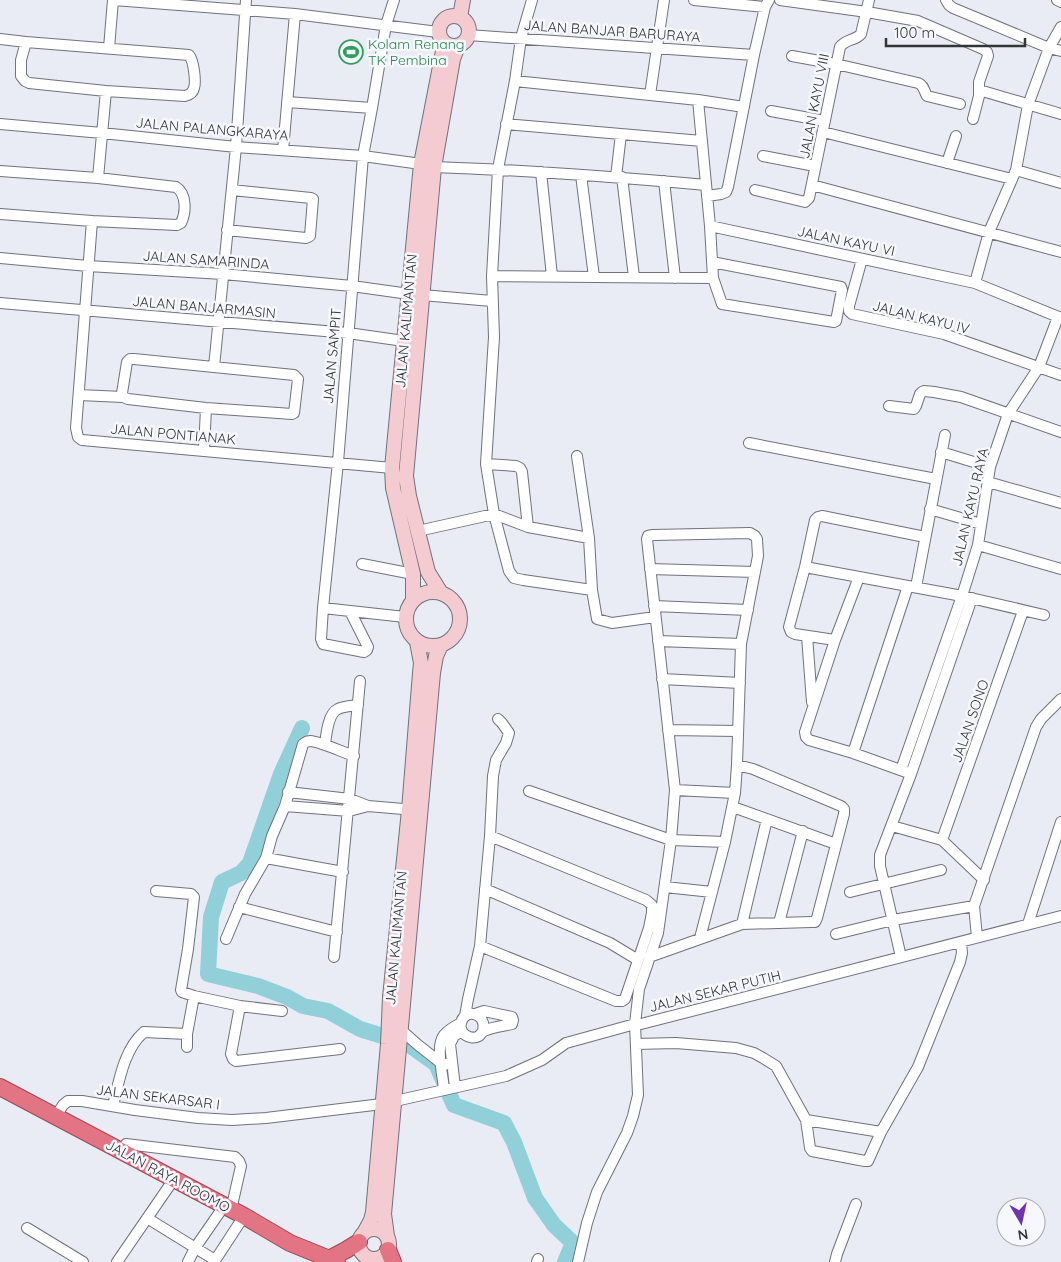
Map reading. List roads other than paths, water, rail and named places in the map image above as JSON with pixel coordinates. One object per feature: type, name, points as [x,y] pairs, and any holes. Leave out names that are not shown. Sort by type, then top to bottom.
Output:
[{"type":"highway","name":"JALAN RAYA ROOMO","points":[[0,1087],[290,1243],[333,1260]]},
{"type":"highway","points":[[333,1260],[346,1250],[361,1247]]},
{"type":"main road","points":[[454,0],[455,17]]},
{"type":"main road","points":[[455,17],[463,0]]},
{"type":"main road","points":[[455,17],[464,20],[467,24],[468,34],[466,39],[458,46],[447,45],[440,37],[439,26],[442,22],[455,17]]},
{"type":"main road","name":"JALAN KALIMANTAN","points":[[413,600],[413,574],[393,488],[392,468],[404,412],[428,166],[443,51],[440,37]]},
{"type":"main road","name":"JALAN KALIMANTAN","points":[[428,166],[453,59],[458,46]]},
{"type":"main road","name":"JALAN KALIMANTAN","points":[[415,294],[404,341],[406,476],[409,496],[428,572],[441,593]]},
{"type":"main road","points":[[431,592],[441,593],[448,597],[459,610],[459,627],[455,635],[441,645],[425,645],[418,642],[410,635],[406,627],[405,617],[413,600],[421,594],[431,592]]},
{"type":"main road","name":"JALAN KALIMANTAN","points":[[415,810],[421,663],[418,642]]},
{"type":"main road","name":"JALAN KALIMANTAN","points":[[361,1247],[373,1212],[388,1103],[415,810],[433,673],[436,656],[441,645]]},
{"type":"main road","name":"JALAN KALIMANTAN","points":[[386,1253],[384,1214],[388,1103]]},
{"type":"main road","points":[[368,1230],[379,1230],[386,1253],[378,1259],[368,1258],[361,1247],[368,1230]]},
{"type":"street","points":[[109,48],[114,0],[295,14],[386,25],[440,37]]},
{"type":"street","points":[[214,366],[236,146],[246,0]]},
{"type":"street","name":"JALAN SAMPIT","points":[[350,611],[368,647],[364,652],[323,644],[321,639],[338,462],[363,156],[386,25],[394,0]]},
{"type":"street","points":[[532,0],[521,38],[515,81],[498,169],[492,276],[494,336],[486,464],[494,514],[509,571],[514,578],[592,590]]},
{"type":"street","points":[[650,95],[664,0]]},
{"type":"street","points":[[694,0],[767,4],[754,55],[726,192],[707,196]]},
{"type":"street","points":[[780,0],[825,3],[918,22],[983,49],[987,52],[988,56],[979,82],[980,90],[973,120]]},
{"type":"street","name":"JALAN KAYU VIII","points":[[755,190],[805,202],[809,198],[840,47],[845,42],[858,38],[861,34],[870,0]]},
{"type":"street","points":[[946,0],[953,8],[1049,48],[1061,51]]},
{"type":"street","points":[[1057,0],[1061,2]]},
{"type":"street","points":[[283,150],[295,14]]},
{"type":"street","points":[[975,283],[989,232],[1014,174],[1028,105],[1049,48],[1061,27]]},
{"type":"street","name":"JALAN BANJAR BARURAYA","points":[[468,34],[754,55]]},
{"type":"street","points":[[0,39],[190,55],[193,62],[195,88],[192,94],[185,96],[106,92],[29,83],[21,76],[21,60],[26,42]]},
{"type":"street","points":[[792,56],[836,64],[921,84],[927,96],[960,104]]},
{"type":"street","points":[[515,81],[698,100],[744,107]]},
{"type":"street","points":[[980,90],[1061,114]]},
{"type":"street","points":[[98,178],[106,92]]},
{"type":"street","points":[[698,100],[713,278],[721,302],[723,305],[836,321],[841,287],[712,262]]},
{"type":"street","points":[[287,102],[372,108]]},
{"type":"street","points":[[771,111],[947,163],[1061,183]]},
{"type":"street","name":"JALAN PALANGKARAYA","points":[[0,124],[363,156],[428,166],[581,174],[706,185]]},
{"type":"street","points":[[506,124],[702,142]]},
{"type":"street","points":[[621,134],[619,177],[634,277]]},
{"type":"street","points":[[947,163],[956,136]]},
{"type":"street","points":[[764,156],[816,166]]},
{"type":"street","points":[[0,171],[98,178],[176,187],[181,190],[184,196],[183,218],[181,223],[177,225],[0,214]]},
{"type":"street","points":[[541,172],[552,276]]},
{"type":"street","points":[[581,174],[594,277]]},
{"type":"street","points":[[664,181],[675,278]]},
{"type":"street","points":[[812,185],[1061,252]]},
{"type":"street","points":[[227,230],[306,238],[310,236],[312,198],[232,190]]},
{"type":"street","name":"JALAN PONTIANAK","points":[[92,221],[76,428],[78,437],[82,440],[392,468]]},
{"type":"street","name":"JALAN KAYU VI","points":[[710,226],[975,283],[1059,317]]},
{"type":"street","name":"JALAN SAMARINDA","points":[[0,258],[88,266],[223,274],[492,301]]},
{"type":"street","name":"JALAN KAYU IV","points":[[862,259],[849,306],[849,311],[852,314],[944,334],[1039,367]]},
{"type":"street","points":[[492,276],[713,278]]},
{"type":"street","name":"JALAN BANJARMASIN","points":[[0,303],[348,333],[404,341]]},
{"type":"street","name":"JALAN KAYU RAYA","points":[[967,597],[978,545],[990,467],[1008,414],[1039,367],[1059,317]]},
{"type":"street","points":[[79,396],[124,397],[131,400],[206,408],[292,414],[295,409],[298,379],[294,375],[130,359],[127,362],[122,393],[124,397]]},
{"type":"street","points":[[1039,367],[1061,375]]},
{"type":"street","points":[[888,406],[914,409],[920,394],[924,391],[961,397],[1061,432]]},
{"type":"street","points":[[204,450],[206,408]]},
{"type":"street","points":[[853,753],[912,587],[925,537],[945,435]]},
{"type":"street","points":[[750,443],[936,479]]},
{"type":"street","points":[[941,452],[990,467]]},
{"type":"street","points":[[578,456],[592,590],[597,619],[612,623],[655,612],[748,610]]},
{"type":"street","points":[[486,464],[516,466],[520,468],[528,527]]},
{"type":"street","points":[[988,482],[1061,503]]},
{"type":"street","points":[[930,509],[981,524]]},
{"type":"street","points":[[418,531],[494,514],[528,527],[588,538]]},
{"type":"street","points":[[835,640],[795,634],[791,632],[789,627],[815,520],[822,516],[925,537]]},
{"type":"street","points":[[578,1262],[586,1223],[597,1192],[627,1133],[638,1095],[635,1024],[639,989],[658,933],[671,840],[675,790],[647,539],[648,536],[653,535],[750,533],[755,536],[758,556],[741,644],[735,793],[726,842],[700,938]]},
{"type":"street","points":[[978,545],[1061,569]]},
{"type":"street","points":[[362,564],[413,574]]},
{"type":"street","points":[[805,567],[967,597],[1044,616]]},
{"type":"street","points":[[650,570],[756,572]]},
{"type":"street","points":[[859,577],[835,640],[805,732],[806,737],[809,740],[853,753],[911,774]]},
{"type":"street","points":[[900,770],[967,597]]},
{"type":"street","points":[[901,957],[880,866],[880,855],[911,774],[967,597]]},
{"type":"street","points":[[323,608],[405,617]]},
{"type":"street","name":"JALAN SONO","points":[[942,840],[1023,610]]},
{"type":"street","points":[[807,636],[813,707]]},
{"type":"street","points":[[658,641],[741,644]]},
{"type":"street","points":[[662,679],[740,683]]},
{"type":"street","points":[[334,958],[360,681]]},
{"type":"street","points":[[977,937],[974,906],[1036,728],[1041,719],[1061,699]]},
{"type":"street","points":[[324,745],[333,713],[337,709],[358,705]]},
{"type":"street","points":[[455,1087],[451,1040],[466,1021],[480,1016],[484,1026],[479,1036],[466,1036],[466,1021],[480,946],[490,836],[493,776],[496,760],[506,743],[509,733],[498,719]]},
{"type":"street","points":[[668,730],[738,730]]},
{"type":"street","points":[[226,939],[239,907],[266,858],[272,836],[285,806],[303,744],[310,741],[354,756]]},
{"type":"street","points":[[649,957],[742,924],[815,922],[817,918],[844,809],[841,806],[752,769],[737,765]]},
{"type":"street","points":[[675,790],[735,793]]},
{"type":"street","points":[[288,792],[350,799],[368,806],[415,810]]},
{"type":"street","points":[[529,792],[671,840],[726,842]]},
{"type":"street","points":[[285,806],[349,811],[368,806]]},
{"type":"street","points":[[733,807],[836,844]]},
{"type":"street","points":[[742,924],[768,819]]},
{"type":"street","points":[[1028,924],[1061,822]]},
{"type":"street","points":[[892,826],[942,840],[984,881]]},
{"type":"street","points":[[780,924],[803,832]]},
{"type":"street","points":[[480,946],[622,1002],[626,999],[649,928],[652,912],[652,905],[646,900],[490,836]]},
{"type":"street","points":[[266,858],[342,872]]},
{"type":"street","points":[[850,892],[941,870]]},
{"type":"street","points":[[665,888],[712,892]]},
{"type":"street","points":[[485,889],[610,943],[638,960]]},
{"type":"street","points":[[156,890],[191,894],[194,897],[182,992],[240,1006],[282,1011]]},
{"type":"street","points":[[836,934],[893,920],[974,906]]},
{"type":"street","points":[[239,907],[337,932]]},
{"type":"street","name":"JALAN SEKAR PUTIH","points":[[388,1103],[506,1076],[542,1060],[566,1043],[1061,916]]},
{"type":"street","points":[[636,1044],[676,1043],[736,1048],[754,1052],[776,1066],[806,1120],[812,1151],[868,1161],[881,1132],[918,1067],[960,962],[962,954],[961,942]]},
{"type":"street","points":[[187,1046],[187,1034],[194,996]]},
{"type":"street","points":[[240,1006],[231,1054],[236,1061],[340,1049]]},
{"type":"street","points":[[444,1090],[439,1043],[444,1035],[449,1030],[484,1011],[512,1017],[512,1024],[483,1031]]},
{"type":"street","points":[[396,1029],[441,1062],[452,1065]]},
{"type":"street","points":[[113,1106],[118,1082],[137,1038],[144,1032],[187,1034]]},
{"type":"street","name":"JALAN SEKARSAR I","points":[[56,1116],[62,1105],[68,1101],[82,1101],[198,1118],[232,1120],[266,1118],[388,1103]]},
{"type":"street","points":[[806,1120],[881,1132]]},
{"type":"street","points":[[122,1152],[126,1144],[236,1157],[241,1166],[233,1211],[215,1261],[147,1218]]},
{"type":"street","points":[[117,1262],[174,1179]]},
{"type":"street","points":[[835,1262],[856,1204]]},
{"type":"street","points":[[188,1262],[195,1248],[233,1211]]},
{"type":"street","points":[[27,1228],[83,1262]]},
{"type":"waterway","points":[[302,728],[281,774],[250,863],[241,873],[222,882],[211,917],[208,974],[258,986],[287,997],[303,1006],[328,1011],[360,1029],[408,1044],[436,1064],[454,1105],[504,1123],[514,1142],[535,1198],[554,1225],[573,1243],[565,1262]]},
{"type":"place","name":"Kolam Renang TK Pembina","points":[[351,52]]}]
